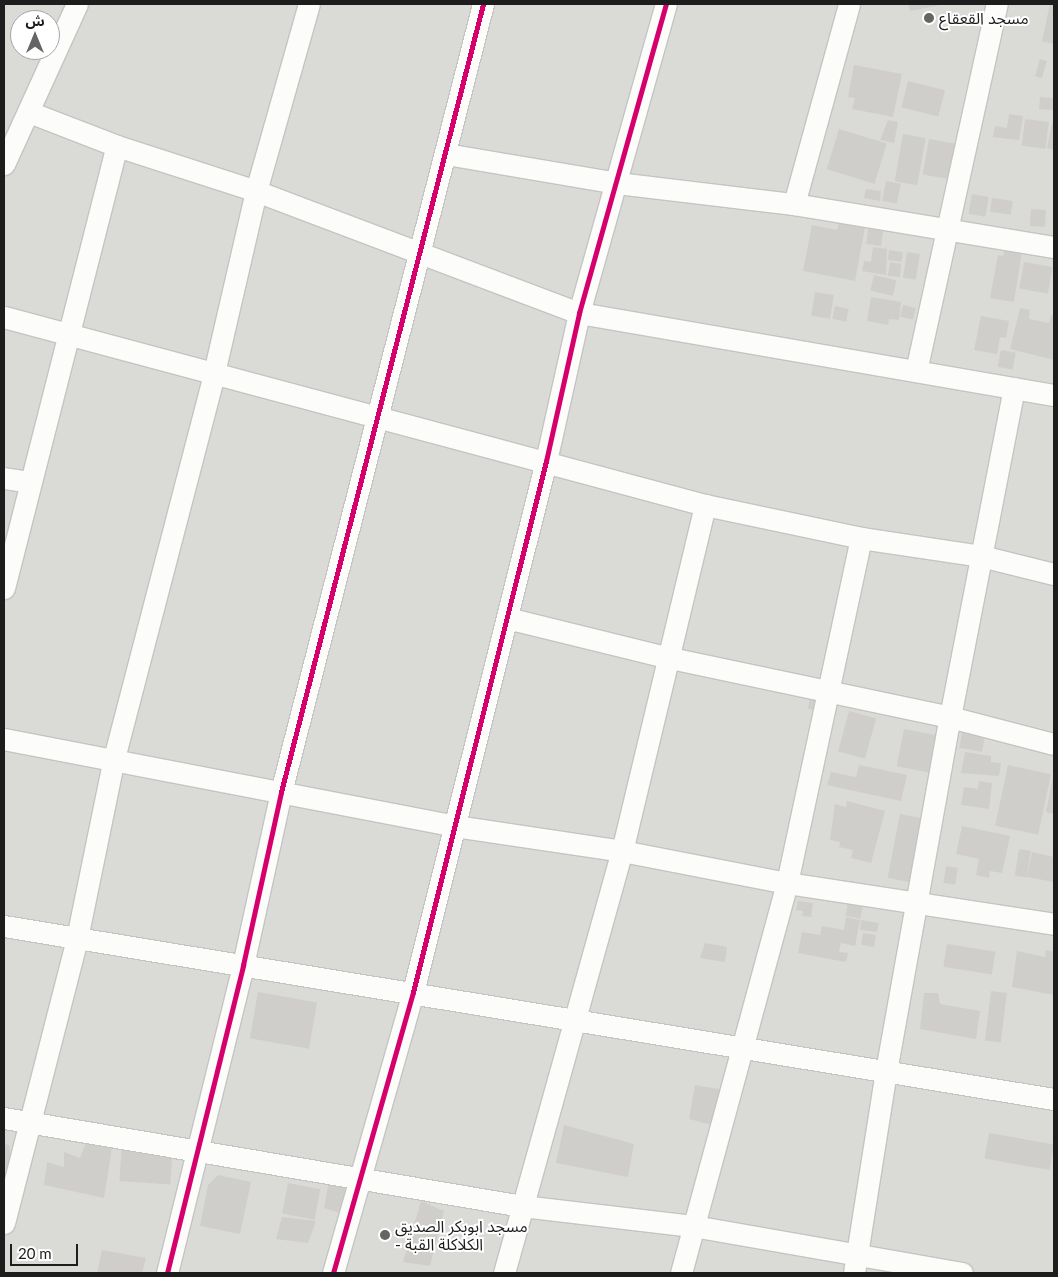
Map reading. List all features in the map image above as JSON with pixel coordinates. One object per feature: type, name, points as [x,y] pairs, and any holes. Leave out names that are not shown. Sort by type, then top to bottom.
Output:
[{"type":"street","points":[[4,164],[77,4]]},
{"type":"street","points":[[4,1223],[28,1122],[77,938],[113,762],[214,372],[256,191],[309,4]]},
{"type":"street","points":[[167,1273],[243,965],[281,792],[376,415],[421,253],[483,4]]},
{"type":"street","points":[[334,1273],[358,1178],[413,992],[546,461],[579,313],[666,4]]},
{"type":"street","points":[[794,204],[849,4]]},
{"type":"street","points":[[916,371],[945,230],[997,4]]},
{"type":"street","points":[[29,112],[117,146],[256,191],[579,313],[1054,396]]},
{"type":"street","points":[[4,588],[29,482],[71,335],[117,146]]},
{"type":"street","points":[[446,154],[617,183],[794,204],[945,230],[1054,246]]},
{"type":"street","points":[[4,317],[376,415],[705,505],[862,538],[981,556],[1054,574]]},
{"type":"street","points":[[856,1264],[886,1071],[950,717],[1014,388]]},
{"type":"street","points":[[4,478],[29,482]]},
{"type":"street","points":[[504,1273],[622,851],[670,658],[705,505]]},
{"type":"street","points":[[681,1273],[787,883],[831,690],[862,538]]},
{"type":"street","points":[[507,618],[670,658],[831,690],[950,717],[1054,744]]},
{"type":"street","points":[[4,739],[113,762],[455,826],[622,851],[787,883],[918,901],[1054,924]]},
{"type":"street","points":[[4,926],[574,1018],[1054,1099]]},
{"type":"street","points":[[4,1118],[197,1153],[522,1206],[693,1226],[856,1264],[962,1273]]},
{"type":"shaded area","points":[[4,4],[1054,4],[1054,1273],[4,1273]]},
{"type":"building","points":[[908,4],[940,4],[940,5],[910,11]]},
{"type":"building","points":[[1050,4],[1054,4],[1054,44],[1042,41]]},
{"type":"building","points":[[1040,59],[1047,61],[1042,78],[1035,76]]},
{"type":"building","points":[[854,65],[902,74],[893,117],[852,109],[855,98],[848,97]]},
{"type":"building","points":[[908,81],[945,90],[938,116],[901,107]]},
{"type":"building","points":[[1040,97],[1054,98],[1053,110],[1039,109]]},
{"type":"building","points":[[1009,114],[1023,116],[1019,140],[993,137],[995,126],[1007,128]]},
{"type":"building","points":[[1025,119],[1049,122],[1046,149],[1022,146]]},
{"type":"building","points":[[888,120],[898,122],[894,143],[880,140]]},
{"type":"building","points":[[1052,123],[1054,124],[1054,150],[1047,148]]},
{"type":"building","points":[[839,129],[887,144],[875,184],[827,169]]},
{"type":"building","points":[[903,134],[926,138],[917,185],[895,181]]},
{"type":"building","points":[[929,139],[958,144],[951,179],[923,174]]},
{"type":"building","points":[[886,181],[901,184],[897,203],[882,201]]},
{"type":"building","points":[[866,189],[881,191],[880,201],[864,198]]},
{"type":"building","points":[[972,194],[989,197],[985,217],[969,214]]},
{"type":"building","points":[[992,198],[1013,201],[1011,215],[990,212]]},
{"type":"building","points":[[1031,209],[1046,210],[1045,227],[1030,226]]},
{"type":"building","points":[[839,222],[865,227],[855,281],[803,271],[812,225],[837,230]]},
{"type":"building","points":[[869,224],[884,226],[881,246],[866,244]]},
{"type":"building","points":[[873,247],[887,249],[886,275],[862,271],[864,261],[871,262]]},
{"type":"building","points":[[1005,248],[1022,251],[1014,302],[990,298],[998,255],[1003,256]]},
{"type":"building","points":[[889,250],[903,252],[901,262],[888,260]]},
{"type":"building","points":[[907,252],[920,254],[916,280],[903,278]]},
{"type":"building","points":[[890,262],[901,264],[900,277],[888,276]]},
{"type":"building","points":[[1024,262],[1053,267],[1048,294],[1019,289]]},
{"type":"building","points":[[874,275],[896,280],[893,296],[870,291]]},
{"type":"building","points":[[815,292],[834,295],[830,319],[811,316]]},
{"type":"building","points":[[871,297],[901,302],[899,320],[889,319],[888,325],[867,321]]},
{"type":"building","points":[[903,305],[916,308],[913,320],[900,317]]},
{"type":"building","points":[[835,306],[849,309],[846,322],[832,319]]},
{"type":"building","points":[[1020,308],[1030,310],[1029,319],[1049,323],[1051,315],[1054,316],[1054,360],[1010,349]]},
{"type":"building","points":[[981,316],[1009,321],[1006,338],[1000,337],[997,354],[974,350]]},
{"type":"building","points":[[1001,350],[1016,353],[1012,370],[998,367]]},
{"type":"building","points":[[811,693],[826,696],[823,712],[808,709]]},
{"type":"building","points":[[849,711],[876,718],[865,759],[838,752]]},
{"type":"building","points":[[963,727],[986,731],[982,752],[959,748]]},
{"type":"building","points":[[904,729],[940,736],[933,773],[897,766]]},
{"type":"building","points":[[965,752],[991,756],[991,762],[1001,763],[999,776],[961,773]]},
{"type":"building","points":[[859,765],[907,775],[901,801],[827,785],[831,772],[856,777]]},
{"type":"building","points":[[1008,765],[1051,774],[1038,835],[995,826]]},
{"type":"building","points":[[1054,777],[1054,814],[1046,812]]},
{"type":"building","points":[[979,781],[992,783],[989,809],[961,805],[964,787],[978,789]]},
{"type":"building","points":[[847,801],[885,811],[871,863],[851,858],[853,850],[839,847],[840,842],[830,840],[835,804],[846,807]]},
{"type":"building","points":[[900,814],[931,820],[919,884],[888,878]]},
{"type":"building","points":[[962,826],[1010,836],[1002,873],[990,871],[989,878],[976,875],[979,859],[956,854]]},
{"type":"building","points":[[1019,849],[1031,851],[1027,878],[1015,876]]},
{"type":"building","points":[[1032,852],[1054,857],[1054,882],[1027,877]]},
{"type":"building","points":[[946,866],[958,868],[955,885],[943,883]]},
{"type":"building","points":[[849,898],[864,901],[860,919],[846,916]]},
{"type":"building","points":[[798,901],[813,903],[811,917],[802,916],[803,911],[796,910]]},
{"type":"building","points":[[846,917],[860,920],[855,946],[841,943],[839,952],[848,953],[846,962],[798,953],[802,932],[820,935],[822,926],[844,930]]},
{"type":"building","points":[[861,920],[879,923],[877,932],[860,930]]},
{"type":"building","points":[[863,933],[876,935],[874,947],[861,945]]},
{"type":"building","points":[[705,943],[727,947],[725,962],[700,958]]},
{"type":"building","points":[[947,944],[995,952],[992,974],[943,967]]},
{"type":"building","points":[[1046,950],[1054,952],[1054,995],[1012,987],[1017,951],[1045,957]]},
{"type":"building","points":[[991,991],[1007,993],[1001,1043],[985,1041]]},
{"type":"building","points":[[258,992],[317,1002],[309,1049],[250,1038]]},
{"type":"building","points":[[924,993],[938,993],[940,1004],[980,1011],[976,1039],[920,1029]]},
{"type":"building","points":[[695,1085],[730,1091],[720,1127],[689,1119]]},
{"type":"building","points":[[564,1125],[634,1144],[628,1177],[556,1163]]},
{"type":"building","points":[[989,1133],[1054,1144],[1049,1170],[984,1159]]},
{"type":"building","points":[[86,1142],[112,1148],[104,1198],[44,1185],[47,1162],[64,1167],[64,1152],[80,1158]]},
{"type":"building","points":[[4,1144],[9,1145],[12,1163],[4,1215]]},
{"type":"building","points":[[122,1144],[173,1148],[170,1184],[119,1181]]},
{"type":"building","points":[[218,1175],[251,1182],[240,1234],[200,1226],[208,1185]]},
{"type":"building","points":[[329,1180],[347,1184],[344,1214],[324,1208]]},
{"type":"building","points":[[288,1183],[320,1189],[314,1220],[282,1213]]},
{"type":"building","points":[[421,1201],[444,1211],[430,1266],[403,1262]]},
{"type":"building","points":[[282,1217],[316,1221],[308,1243],[276,1239]]},
{"type":"building","points":[[102,1250],[146,1258],[142,1273],[97,1273]]},
{"type":"cycle path","points":[[167,1273],[243,965],[281,792],[483,4]]},
{"type":"cycle path","points":[[333,1273],[413,992],[546,461],[579,313],[666,4]]},
{"type":"place","name":"مسجد القعقاع","points":[[929,18]]},
{"type":"place","name":"مسجد ابوبكر الصديق - الكلاكلة القبة","points":[[385,1235]]}]
